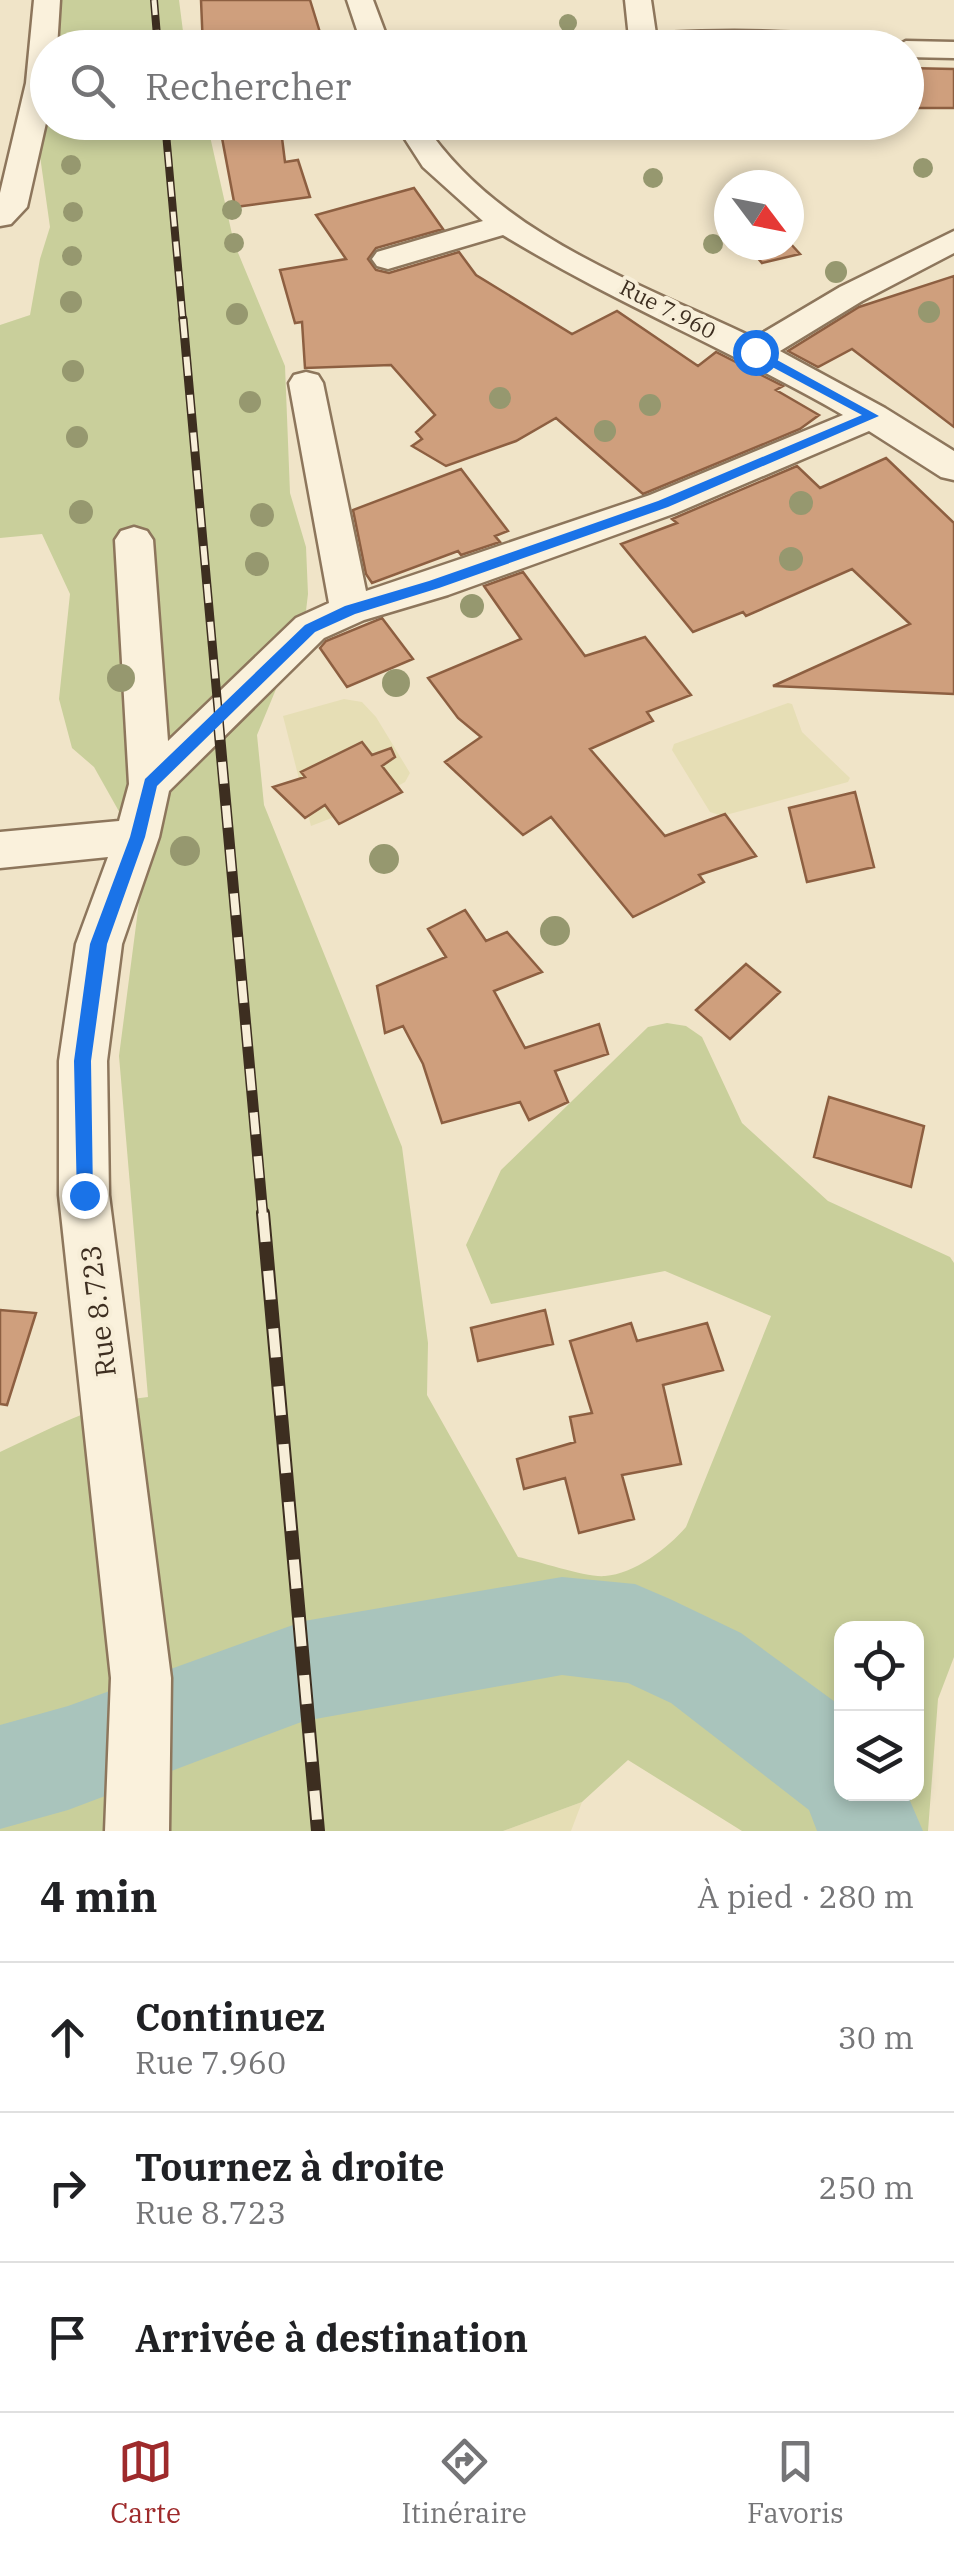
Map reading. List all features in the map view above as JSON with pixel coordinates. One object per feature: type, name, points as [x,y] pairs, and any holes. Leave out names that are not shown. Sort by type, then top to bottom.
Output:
[{"type":"street","points":[[44,30],[47,0]]},
{"type":"street","points":[[360,0],[371,30]]},
{"type":"street","points":[[633,30],[638,0]]},
{"type":"street","points":[[726,30],[760,25],[781,30]]},
{"type":"street","points":[[924,49],[954,50]]},
{"type":"street","points":[[0,217],[12,207],[30,127]]},
{"type":"street","name":"Rue 7.960","points":[[416,140],[449,181],[504,225],[755,352],[873,416],[954,468]]},
{"type":"street","points":[[388,258],[504,225]]},
{"type":"street","points":[[755,352],[954,240]]},
{"type":"street","points":[[306,383],[350,610]]},
{"type":"street","points":[[150,784],[310,628],[350,610],[434,585],[663,504],[873,416]]},
{"type":"street","name":"Rue 8.723","points":[[134,540],[150,784],[138,837],[98,944],[83,1061],[84,1195],[141,1678],[137,1831]]},
{"type":"street","points":[[0,850],[138,837]]},
{"type":"shaded area","points":[[344,699],[362,702],[376,717],[410,773],[405,782],[360,807],[311,826],[283,716]]},
{"type":"shaded area","points":[[792,704],[802,732],[850,778],[848,782],[722,816],[710,812],[672,750],[674,744]]},
{"type":"shaded area","points":[[582,1802],[571,1831],[503,1831]]},
{"type":"green space","points":[[41,0],[179,0],[183,30],[49,30]]},
{"type":"green space","points":[[42,140],[211,140],[234,243],[285,366],[290,493],[306,547],[305,619],[257,735],[264,805],[402,1147],[428,1343],[427,1395],[518,1557],[605,1576],[639,1565],[679,1535],[686,1527],[771,1316],[665,1271],[491,1304],[466,1245],[501,1170],[648,1027],[667,1023],[686,1026],[702,1037],[742,1123],[828,1201],[950,1257],[954,1263],[954,1657],[938,1699],[928,1831],[742,1831],[628,1760],[582,1802],[503,1831],[0,1831],[0,1452],[91,1411],[148,1397],[119,1056],[141,887],[121,815],[94,767],[72,748],[59,699],[70,594],[42,534],[0,538],[0,325],[30,315],[50,227],[40,156]]},
{"type":"building","points":[[201,0],[310,0],[319,30],[202,30]]},
{"type":"building","points":[[924,68],[954,69],[954,108],[924,108]]},
{"type":"building","points":[[222,140],[282,140],[285,162],[298,160],[310,197],[235,207]]},
{"type":"building","points":[[414,188],[443,229],[376,248],[368,259],[376,270],[389,273],[459,252],[476,275],[572,334],[617,311],[698,366],[716,352],[783,386],[776,390],[819,415],[800,429],[643,494],[556,418],[516,441],[446,466],[412,446],[422,439],[416,432],[435,415],[391,365],[305,368],[302,322],[295,323],[280,270],[346,259],[316,215]]},
{"type":"building","points":[[954,276],[954,427],[852,349],[818,367],[788,351],[859,307]]},
{"type":"building","points":[[886,458],[954,523],[954,694],[773,686],[910,624],[852,569],[746,616],[743,612],[693,632],[621,544],[677,523],[672,519],[797,466],[820,488]]},
{"type":"building","points":[[461,469],[508,531],[495,536],[500,542],[461,555],[458,551],[372,583],[366,574],[353,510]]},
{"type":"building","points":[[523,572],[585,656],[645,637],[691,695],[647,712],[653,721],[590,749],[665,836],[725,814],[756,856],[699,875],[704,882],[633,917],[551,817],[523,835],[445,762],[481,737],[458,718],[428,678],[521,639],[484,586]]},
{"type":"building","points":[[382,618],[413,659],[347,687],[320,648],[326,641]]},
{"type":"building","points":[[362,742],[372,755],[391,748],[395,757],[382,766],[402,792],[339,824],[325,805],[305,818],[273,787],[305,777],[301,772]]},
{"type":"building","points":[[855,792],[874,867],[807,882],[789,808]]},
{"type":"building","points":[[465,910],[486,941],[507,932],[542,972],[494,991],[525,1048],[599,1024],[608,1054],[555,1071],[568,1102],[529,1120],[520,1102],[442,1123],[423,1064],[403,1026],[385,1033],[377,986],[446,957],[428,929]]},
{"type":"building","points":[[746,964],[780,992],[730,1039],[696,1010]]},
{"type":"building","points":[[829,1097],[924,1126],[911,1187],[814,1157]]},
{"type":"building","points":[[0,1310],[36,1313],[7,1405],[0,1404]]},
{"type":"building","points":[[545,1310],[553,1344],[478,1361],[471,1328]]},
{"type":"building","points":[[631,1323],[637,1341],[707,1323],[723,1370],[663,1385],[681,1464],[622,1475],[634,1519],[579,1533],[565,1478],[524,1489],[517,1459],[575,1442],[570,1417],[592,1413],[570,1341]]},
{"type":"waterway","points":[[0,1777],[68,1758],[304,1671],[562,1626],[635,1634],[706,1668],[834,1766]]},
{"type":"waterway","points":[[858,1801],[870,1831]]},
{"type":"railway","points":[[154,0],[156,30]]},
{"type":"railway","points":[[167,140],[183,322]]},
{"type":"railway","points":[[183,319],[219,720]]},
{"type":"railway","points":[[218,718],[263,1216]]},
{"type":"railway","points":[[263,1213],[318,1831]]},
{"type":"route","points":[[84,1195],[83,1061],[98,944],[138,837],[150,784],[252,680],[310,628],[350,610],[434,585],[663,504],[873,416],[755,352]]}]
